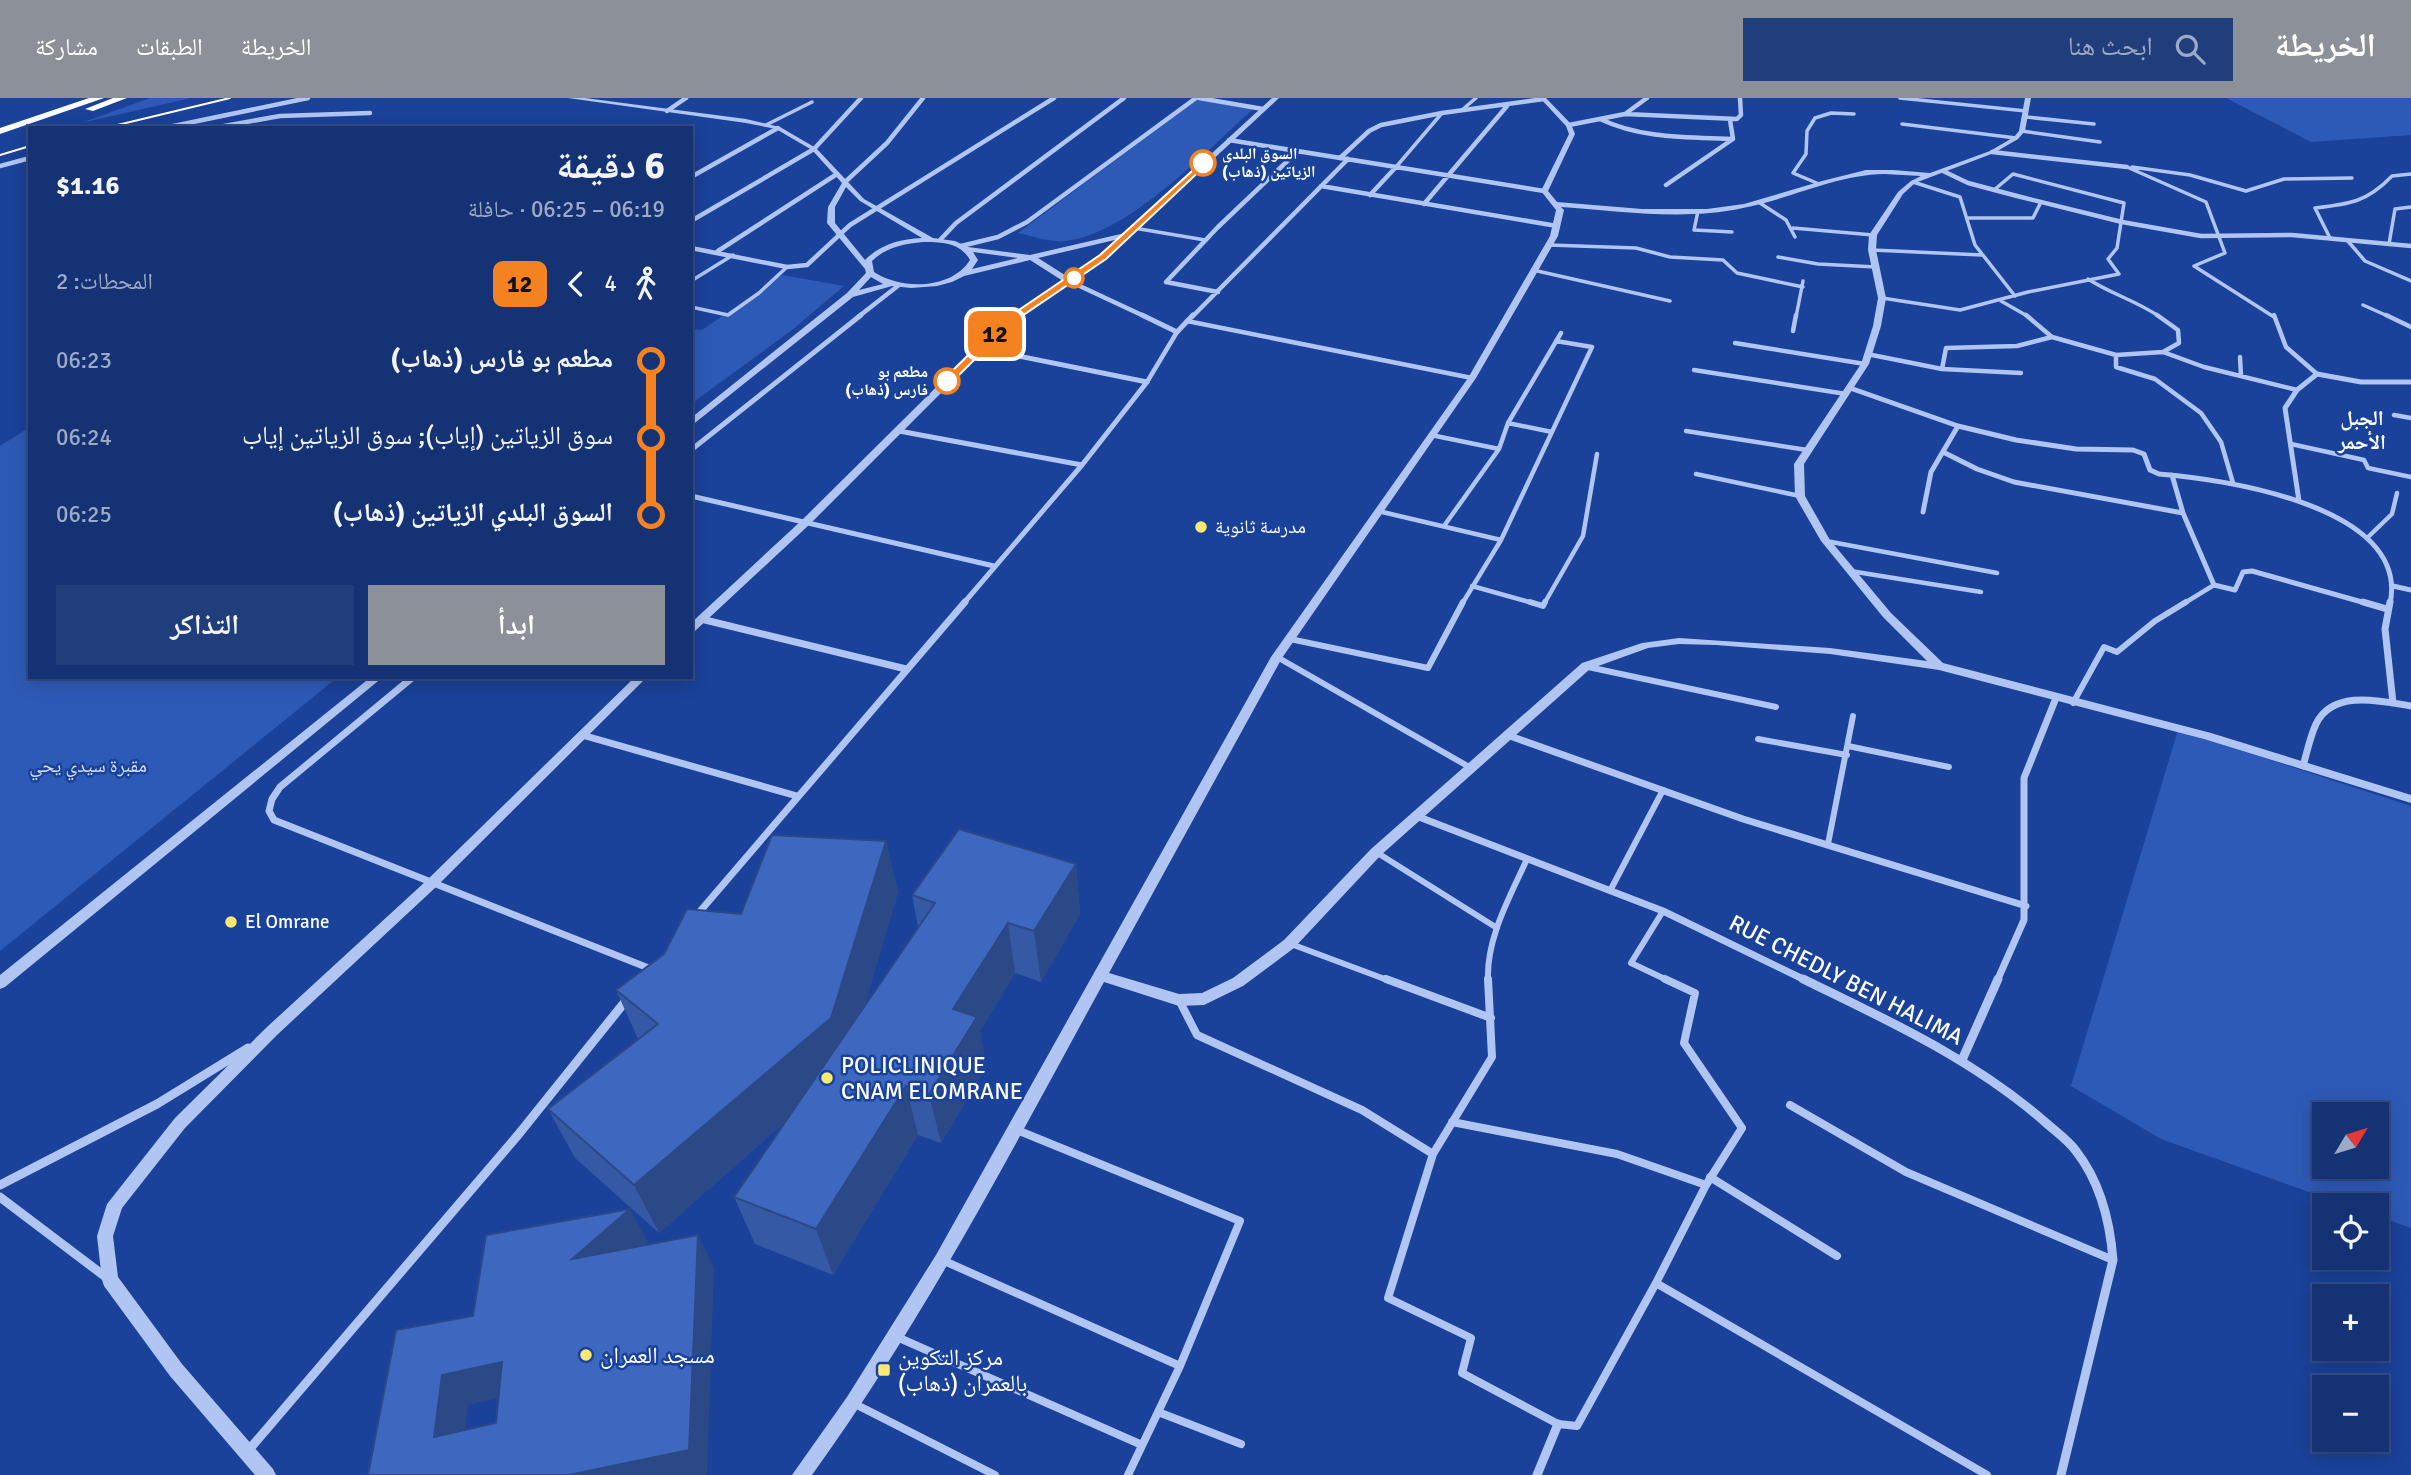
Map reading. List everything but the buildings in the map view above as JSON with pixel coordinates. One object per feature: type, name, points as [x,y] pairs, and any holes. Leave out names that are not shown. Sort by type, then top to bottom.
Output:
[{"type":"highway","points":[[0,131],[99,98]]},
{"type":"highway","points":[[42,126],[122,98]]},
{"type":"highway","points":[[0,140],[28,131]]},
{"type":"street","points":[[174,126],[308,98]]},
{"type":"street","points":[[573,98],[778,128],[814,149],[844,184],[862,200],[935,240],[1033,258],[1069,281],[1177,332]]},
{"type":"street","points":[[667,111],[686,98]]},
{"type":"street","points":[[693,219],[814,149],[861,98]]},
{"type":"street","points":[[895,284],[868,270],[831,223],[830,208],[844,184],[887,143],[923,98]]},
{"type":"street","points":[[693,248],[787,267],[807,265],[814,261],[839,232],[1054,98]]},
{"type":"street","points":[[693,421],[850,295],[868,270],[868,261],[882,249],[911,241],[935,240],[1124,98]]},
{"type":"street","points":[[964,247],[998,237],[1027,222],[1197,98],[1263,109]]},
{"type":"street","points":[[693,627],[806,522],[1007,322],[1103,257],[1276,98]]},
{"type":"street","points":[[1462,110],[1476,98]]},
{"type":"street","points":[[1339,158],[1375,127],[1442,113],[1544,98],[1569,125],[1572,139],[1544,191]]},
{"type":"street","points":[[1625,114],[1647,98]]},
{"type":"street","points":[[1569,125],[1625,114],[1730,120],[1741,118],[1740,98]]},
{"type":"street","points":[[1900,98],[2094,124]]},
{"type":"street","points":[[1939,666],[1887,615],[1848,571],[1826,541],[1800,496],[1799,464],[1864,364],[1877,326],[1882,298],[1872,250],[1873,234],[1900,193],[1913,182],[1992,152],[2019,135],[2028,98]]},
{"type":"street","points":[[766,125],[811,102]]},
{"type":"street","points":[[1424,204],[1508,105]]},
{"type":"street","points":[[1819,184],[1793,173],[1806,155],[1805,137],[1814,118],[1828,110],[1854,114]]},
{"type":"street","points":[[224,126],[280,116],[370,113]]},
{"type":"street","points":[[1370,195],[1442,113]]},
{"type":"street","points":[[1600,119],[1615,128],[1632,132],[1733,138]]},
{"type":"street","points":[[1730,120],[1733,138]]},
{"type":"street","points":[[1902,124],[2100,142]]},
{"type":"street","points":[[693,176],[778,128]]},
{"type":"street","points":[[1666,185],[1733,138]]},
{"type":"street","points":[[801,1475],[853,1403],[942,1260],[1277,657],[1472,379],[1549,245],[1561,215],[1556,204],[1544,191],[1228,140]]},
{"type":"street","points":[[1218,292],[1166,282],[1205,240],[1298,151]]},
{"type":"street","points":[[1992,152],[2190,175],[2246,191],[2260,184],[2300,177],[2351,178]]},
{"type":"street","points":[[3,165],[28,159]]},
{"type":"street","points":[[685,928],[1082,465],[1147,382],[1177,332],[1348,159]]},
{"type":"street","points":[[2127,166],[2206,202],[2225,253],[2193,267],[2273,314],[2286,347],[2317,374],[2361,382],[2411,382]]},
{"type":"street","points":[[1943,171],[1968,183],[2122,222],[2220,237],[2265,235],[2330,238],[2411,246]]},
{"type":"street","points":[[1556,204],[1725,210],[1870,172],[1930,175]]},
{"type":"street","points":[[2330,238],[2315,208],[2339,205],[2377,193],[2386,179],[2402,172],[2411,174]]},
{"type":"street","points":[[717,252],[837,174]]},
{"type":"street","points":[[1882,298],[1960,310],[2119,274],[2108,259],[2117,248],[2124,202],[2013,174],[1994,190]]},
{"type":"street","points":[[1913,182],[1960,197],[1975,245],[2015,296]]},
{"type":"street","points":[[1321,186],[1557,226]]},
{"type":"street","points":[[1760,202],[1782,215],[1793,228],[1795,237]]},
{"type":"street","points":[[1967,218],[2033,218],[2041,202]]},
{"type":"street","points":[[2389,244],[2395,209],[2411,207]]},
{"type":"street","points":[[1698,211],[1693,230],[1732,232]]},
{"type":"street","points":[[1134,228],[1205,240]]},
{"type":"street","points":[[1793,228],[1873,234]]},
{"type":"street","points":[[850,295],[895,284],[929,284],[1127,235]]},
{"type":"street","points":[[2347,240],[2365,261],[2411,281]]},
{"type":"street","points":[[1549,245],[1636,248],[1670,257],[1723,260],[1737,273],[1803,284],[1793,331]]},
{"type":"street","points":[[962,274],[971,267],[974,260],[964,247]]},
{"type":"street","points":[[1872,250],[1983,255]]},
{"type":"street","points":[[693,280],[733,255]]},
{"type":"street","points":[[1778,257],[1818,264],[1877,267]]},
{"type":"street","points":[[693,307],[728,315],[759,293],[787,267]]},
{"type":"street","points":[[1533,270],[1670,301]]},
{"type":"street","points":[[2088,279],[2110,293],[2141,304],[2178,330],[2179,343],[2163,352]]},
{"type":"street","points":[[693,448],[895,284]]},
{"type":"street","points":[[2001,301],[2035,320],[2052,337],[2116,355],[2163,352],[2204,367],[2297,390]]},
{"type":"street","points":[[2363,305],[2411,327]]},
{"type":"street","points":[[1187,321],[1472,379]]},
{"type":"street","points":[[1444,527],[1499,449],[1508,423],[1561,333]]},
{"type":"street","points":[[1942,369],[1946,348],[2017,346],[2052,337]]},
{"type":"street","points":[[1290,639],[1428,668],[1472,586],[1501,540],[1592,347],[1556,341]]},
{"type":"street","points":[[1735,343],[1864,364]]},
{"type":"street","points":[[979,348],[1147,382]]},
{"type":"street","points":[[1867,354],[1942,369],[2021,373]]},
{"type":"street","points":[[2116,355],[2116,368],[2155,379],[2201,413],[2221,442],[2234,483]]},
{"type":"street","points":[[2240,357],[2241,376]]},
{"type":"street","points":[[1694,370],[1848,391],[1958,426],[2016,440],[2064,447],[2133,450],[2146,457],[2150,470],[2160,474],[2234,483],[2299,501],[2333,516],[2367,538],[2388,569],[2393,586],[2385,629],[2393,704]]},
{"type":"street","points":[[2299,501],[2285,408],[2297,390],[2317,374]]},
{"type":"street","points":[[2394,415],[2411,418]]},
{"type":"street","points":[[1508,423],[1552,432]]},
{"type":"street","points":[[1923,512],[1931,472],[1958,426]]},
{"type":"street","points":[[899,430],[1082,465]]},
{"type":"street","points":[[1686,431],[1807,450]]},
{"type":"street","points":[[1431,435],[1499,449]]},
{"type":"street","points":[[2291,444],[2364,460],[2368,468],[2411,477]]},
{"type":"street","points":[[1943,453],[1977,470],[2014,482],[2183,513]]},
{"type":"street","points":[[1472,586],[1543,606],[1583,536],[1597,454]]},
{"type":"street","points":[[1696,474],[1800,496]]},
{"type":"street","points":[[2172,475],[2183,513],[2214,585]]},
{"type":"street","points":[[2367,538],[2392,514],[2397,493]]},
{"type":"street","points":[[693,496],[994,566]]},
{"type":"street","points":[[1378,511],[1501,540]]},
{"type":"street","points":[[1826,541],[1997,573]]},
{"type":"street","points":[[1848,571],[1981,592]]},
{"type":"street","points":[[2073,702],[2104,647],[2118,652],[2155,621],[2214,585],[2235,590],[2243,572],[2252,571],[2387,609]]},
{"type":"street","points":[[2393,586],[2411,590]]},
{"type":"street","points":[[701,619],[906,669]]},
{"type":"street","points":[[1101,976],[1179,1000],[1204,999],[1238,982],[1289,944],[1376,852],[1419,817],[1586,666],[1646,645],[1679,640],[1830,651],[1939,666],[2207,736],[2411,799]]},
{"type":"street","points":[[1277,657],[1472,768]]},
{"type":"street","points":[[1586,666],[1776,707]]},
{"type":"street","points":[[0,983],[376,679]]},
{"type":"street","points":[[411,679],[280,787],[272,799],[269,811],[274,820],[651,969]]},
{"type":"street","points":[[110,1280],[105,1236],[115,1204],[180,1123],[272,1031],[431,884],[640,679]]},
{"type":"street","points":[[1962,1060],[2019,936],[2026,906],[2024,778],[2056,698]]},
{"type":"street","points":[[2303,766],[2318,720],[2330,707],[2344,701],[2363,700],[2411,706]]},
{"type":"street","points":[[1828,844],[1853,716]]},
{"type":"street","points":[[582,735],[797,796]]},
{"type":"street","points":[[1510,736],[1743,819],[2026,906]]},
{"type":"street","points":[[1758,738],[1847,755]]},
{"type":"street","points":[[1848,747],[1949,767]]},
{"type":"street","points":[[1611,890],[1663,790]]},
{"type":"street","name":"RUE CHEDLY BEN HALIMA","points":[[1419,817],[1663,911],[1888,1020],[1962,1060],[2025,1105],[2076,1150],[2098,1188],[2110,1224],[2113,1260],[2061,1475]]},
{"type":"street","points":[[1376,852],[1497,928]]},
{"type":"street","points":[[1527,859],[1497,928],[1487,961],[1492,1057],[1433,1154],[1388,1298],[1471,1338],[1462,1373],[1558,1424],[1577,1426],[1656,1283],[1708,1181],[1742,1128],[1684,1043],[1695,993],[1631,963],[1663,911]]},
{"type":"street","points":[[1289,944],[1491,1018]]},
{"type":"street","points":[[643,979],[659,959]]},
{"type":"street","points":[[247,1452],[518,1135],[634,990]]},
{"type":"street","points":[[1179,1000],[1197,1035],[1362,1110],[1433,1154]]},
{"type":"street","points":[[0,1185],[129,1122],[205,1078],[272,1031]]},
{"type":"street","points":[[1790,1105],[1906,1171],[2113,1260]]},
{"type":"street","points":[[1452,1122],[1618,1154],[1708,1181],[1837,1256]]},
{"type":"street","points":[[1014,1128],[1240,1221],[1180,1366],[1128,1475]]},
{"type":"street","points":[[0,1197],[110,1280],[176,1370],[267,1475]]},
{"type":"street","points":[[942,1260],[1180,1366]]},
{"type":"street","points":[[1656,1283],[1987,1475]]},
{"type":"street","points":[[896,1337],[1142,1445]]},
{"type":"street","points":[[853,1403],[995,1475]]},
{"type":"street","points":[[1158,1412],[1241,1444]]},
{"type":"street","points":[[1538,1475],[1558,1424]]},
{"type":"green space","points":[[150,98],[191,98],[81,123]]},
{"type":"green space","points":[[2226,98],[2411,98],[2411,135],[2311,142]]},
{"type":"green space","points":[[1198,99],[1253,109],[1166,188],[1115,223],[1090,235],[1066,241],[1018,233]]},
{"type":"green space","points":[[782,275],[844,286],[792,330],[693,403],[693,329],[702,330]]},
{"type":"green space","name":"مقبرة سيدي يحي","points":[[28,428],[28,679],[336,679],[0,951],[0,446]]},
{"type":"green space","points":[[2178,730],[2411,806],[2411,1228],[2389,1220],[2389,1193],[2312,1193],[2161,1139],[2071,1086]]},
{"type":"tram line","points":[[113,126],[230,98]]},
{"type":"tram line","points":[[0,155],[28,147]]},
{"type":"bus line","name":"12","points":[[947,381],[1007,322],[1103,257],[1203,163]]},
{"type":"place","name":"السوق البلدي الزياتين (ذهاب)","points":[[1203,163]]},
{"type":"place","name":"مطعم بو فارس (ذهاب)","points":[[947,381]]},
{"type":"place","name":"مدرسة ثانوية","points":[[1201,527]]},
{"type":"place","name":"El Omrane","points":[[231,922]]},
{"type":"place","name":"POLICLINIQUE CNAM ELOMRANE","points":[[827,1078]]},
{"type":"place","name":"مسجد العمران","points":[[586,1355]]},
{"type":"place","name":"مركز التكوين بالعمران (ذهاب)","points":[[884,1370]]},
{"type":"district","name":"الجبل الأحمر","points":[[2362,430]]}]
